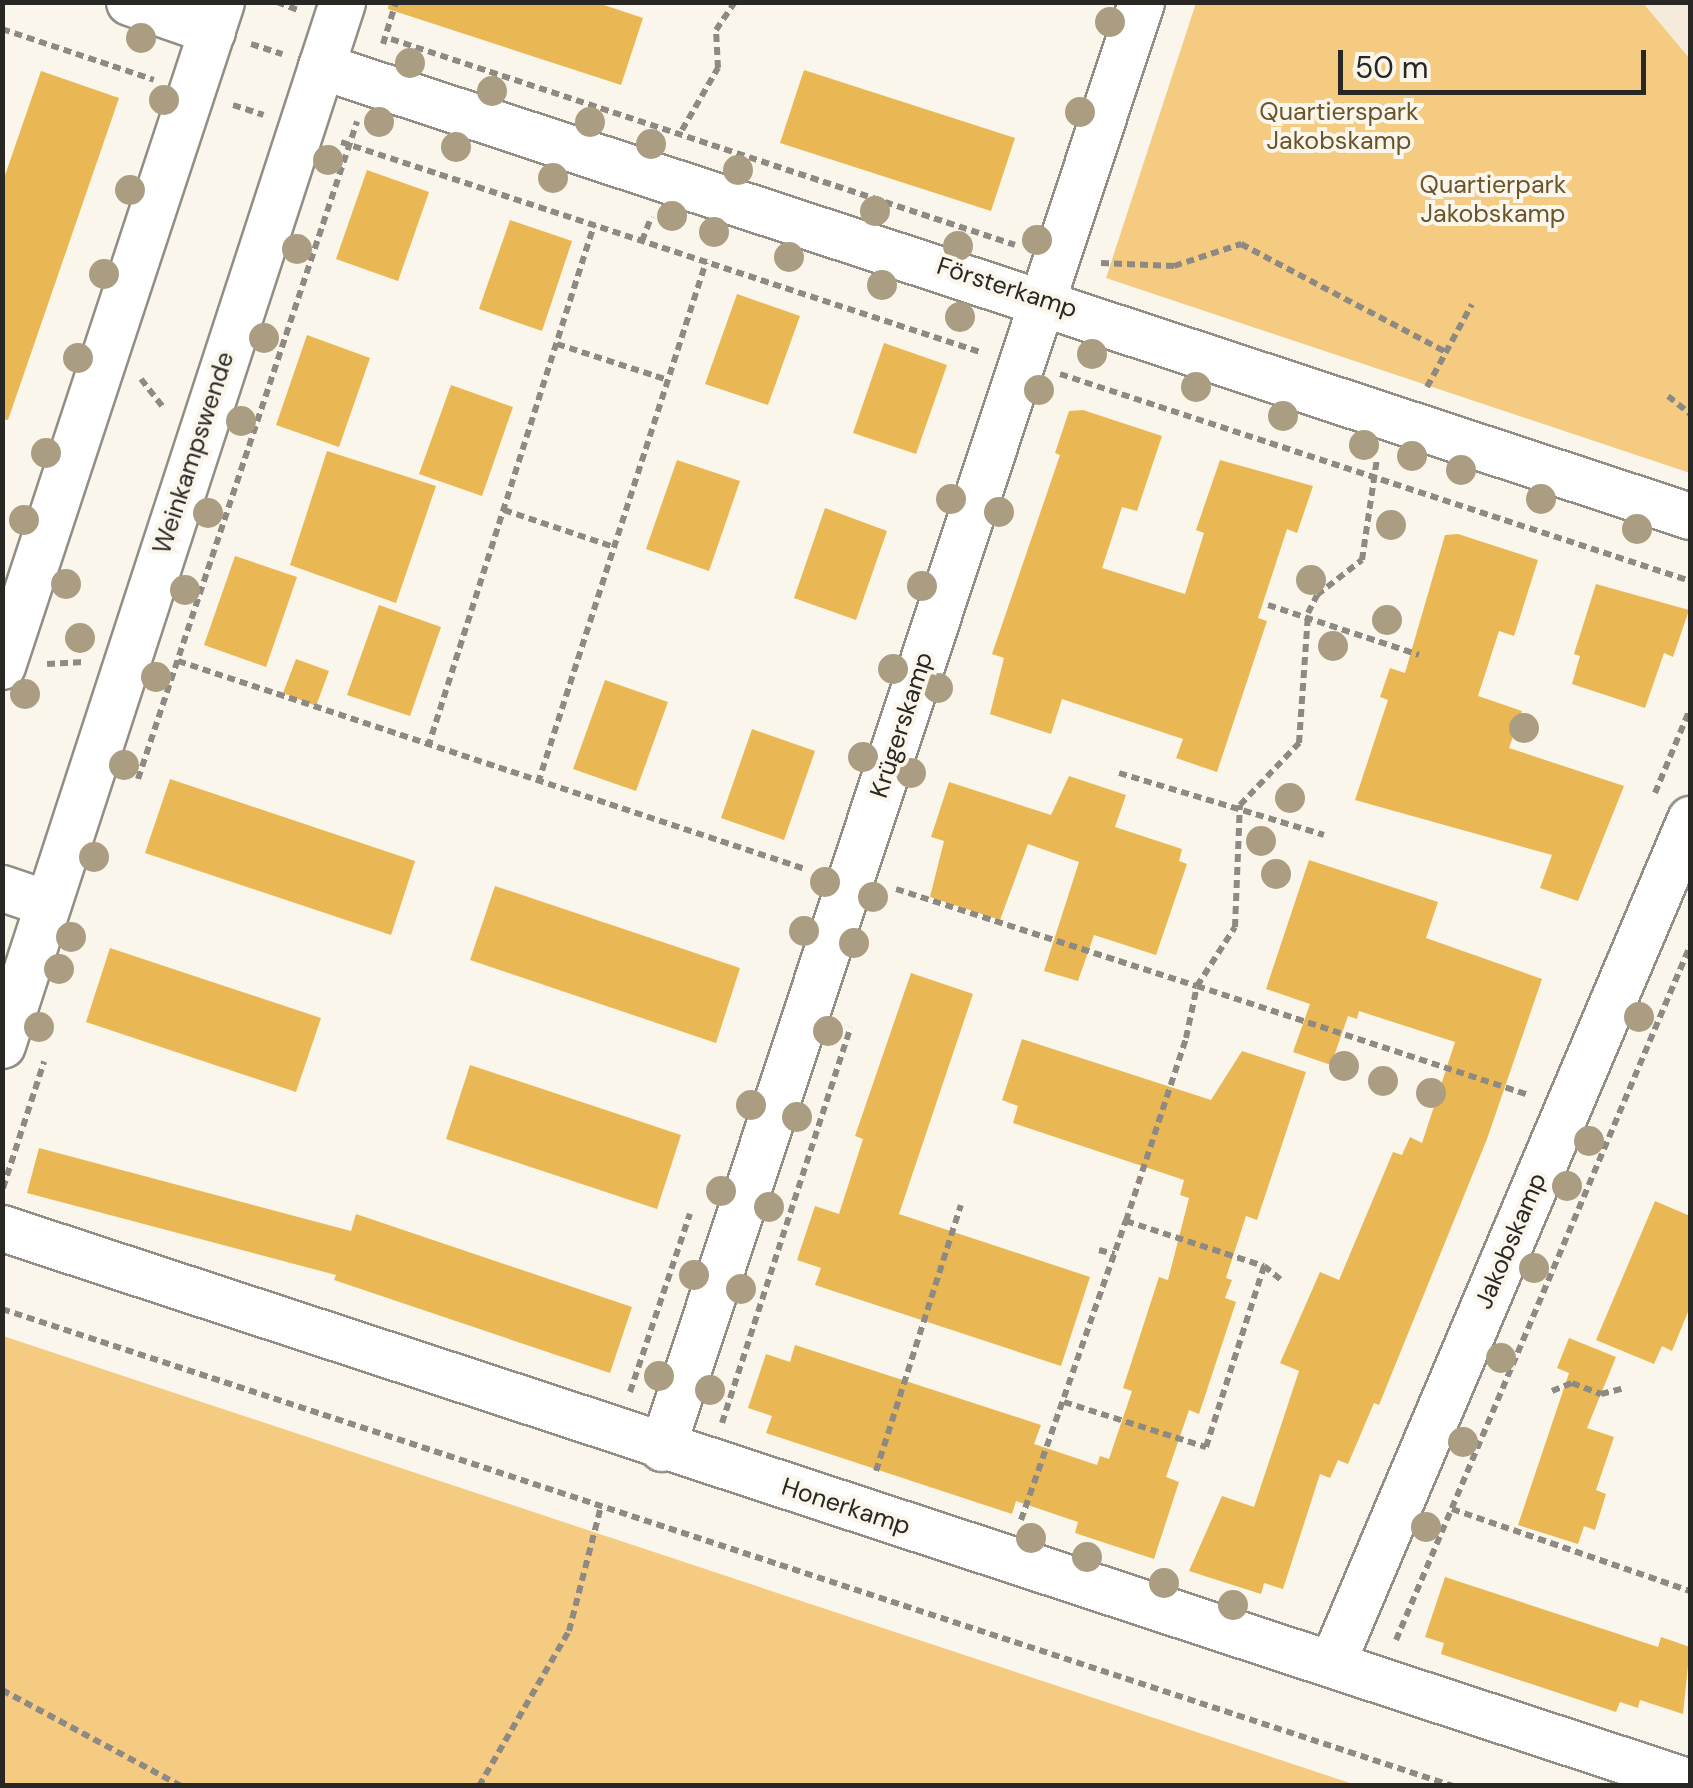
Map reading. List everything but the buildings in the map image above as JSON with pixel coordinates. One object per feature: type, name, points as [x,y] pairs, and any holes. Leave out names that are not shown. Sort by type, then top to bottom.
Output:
[{"type":"street","points":[[2,666],[20,551],[110,338],[216,17],[129,2]]},
{"type":"street","name":"Weinkampswende","points":[[2,1045],[342,2]]},
{"type":"street","name":"Krügerskamp","points":[[662,1448],[1141,2]]},
{"type":"street","name":"Försterkamp","points":[[321,66],[1042,300],[1407,404],[1690,516]]},
{"type":"street","name":"Jakobskamp","points":[[1332,1663],[1690,819]]},
{"type":"street","points":[[2,888],[46,903]]},
{"type":"street","name":"Honerkamp","points":[[2,1228],[662,1448],[1690,1782]]},
{"type":"path","points":[[134,791],[396,2]]},
{"type":"path","points":[[642,241],[666,175],[718,68],[716,30],[736,2]]},
{"type":"path","points":[[216,17],[321,66]]},
{"type":"path","points":[[2,29],[594,226],[1690,580]]},
{"type":"path","points":[[428,747],[594,226]]},
{"type":"path","points":[[1101,263],[1174,266],[1240,244],[1446,352]]},
{"type":"path","points":[[538,783],[706,262]]},
{"type":"path","points":[[1008,1559],[1126,1221],[1197,986],[1236,927],[1240,805],[1299,743],[1308,613],[1317,595],[1362,560],[1371,476],[1407,404],[1446,352],[1472,304]]},
{"type":"path","points":[[110,338],[195,449]]},
{"type":"path","points":[[556,344],[668,380]]},
{"type":"path","points":[[1668,396],[1690,414]]},
{"type":"path","points":[[504,510],[614,546]]},
{"type":"path","points":[[1268,604],[1308,613],[1418,655]]},
{"type":"path","points":[[2,666],[126,660]]},
{"type":"path","points":[[178,661],[805,869]]},
{"type":"path","points":[[1119,773],[1240,805],[1324,835]]},
{"type":"path","points":[[896,889],[1568,1108]]},
{"type":"path","points":[[1379,1679],[1690,946]]},
{"type":"path","points":[[2,1188],[50,1043]]},
{"type":"path","points":[[862,1512],[961,1206]]},
{"type":"path","points":[[1126,1221],[1264,1266],[1280,1279]]},
{"type":"path","points":[[1099,1250],[1114,1254]]},
{"type":"path","points":[[1064,1402],[1206,1448],[1264,1266]]},
{"type":"path","points":[[2,1310],[1453,1786]]},
{"type":"path","points":[[1552,1391],[1572,1383],[1602,1394],[1622,1389]]},
{"type":"path","points":[[479,1786],[569,1632],[601,1506]]},
{"type":"path","points":[[1452,1509],[1690,1591]]},
{"type":"path","points":[[2,1690],[181,1786]]},
{"type":"shaded area","points":[[1643,3],[1690,3],[1690,59],[1672,42]]},
{"type":"green space","name":"Quartierpark Jakobskamp","points":[[1196,3],[1643,3],[1690,59],[1690,473],[1106,278]]},
{"type":"green space","points":[[3,1336],[1356,1785],[3,1785]]},
{"type":"park label","name":"Quartierspark Jakobskamp","points":[[1339,128]]}]
